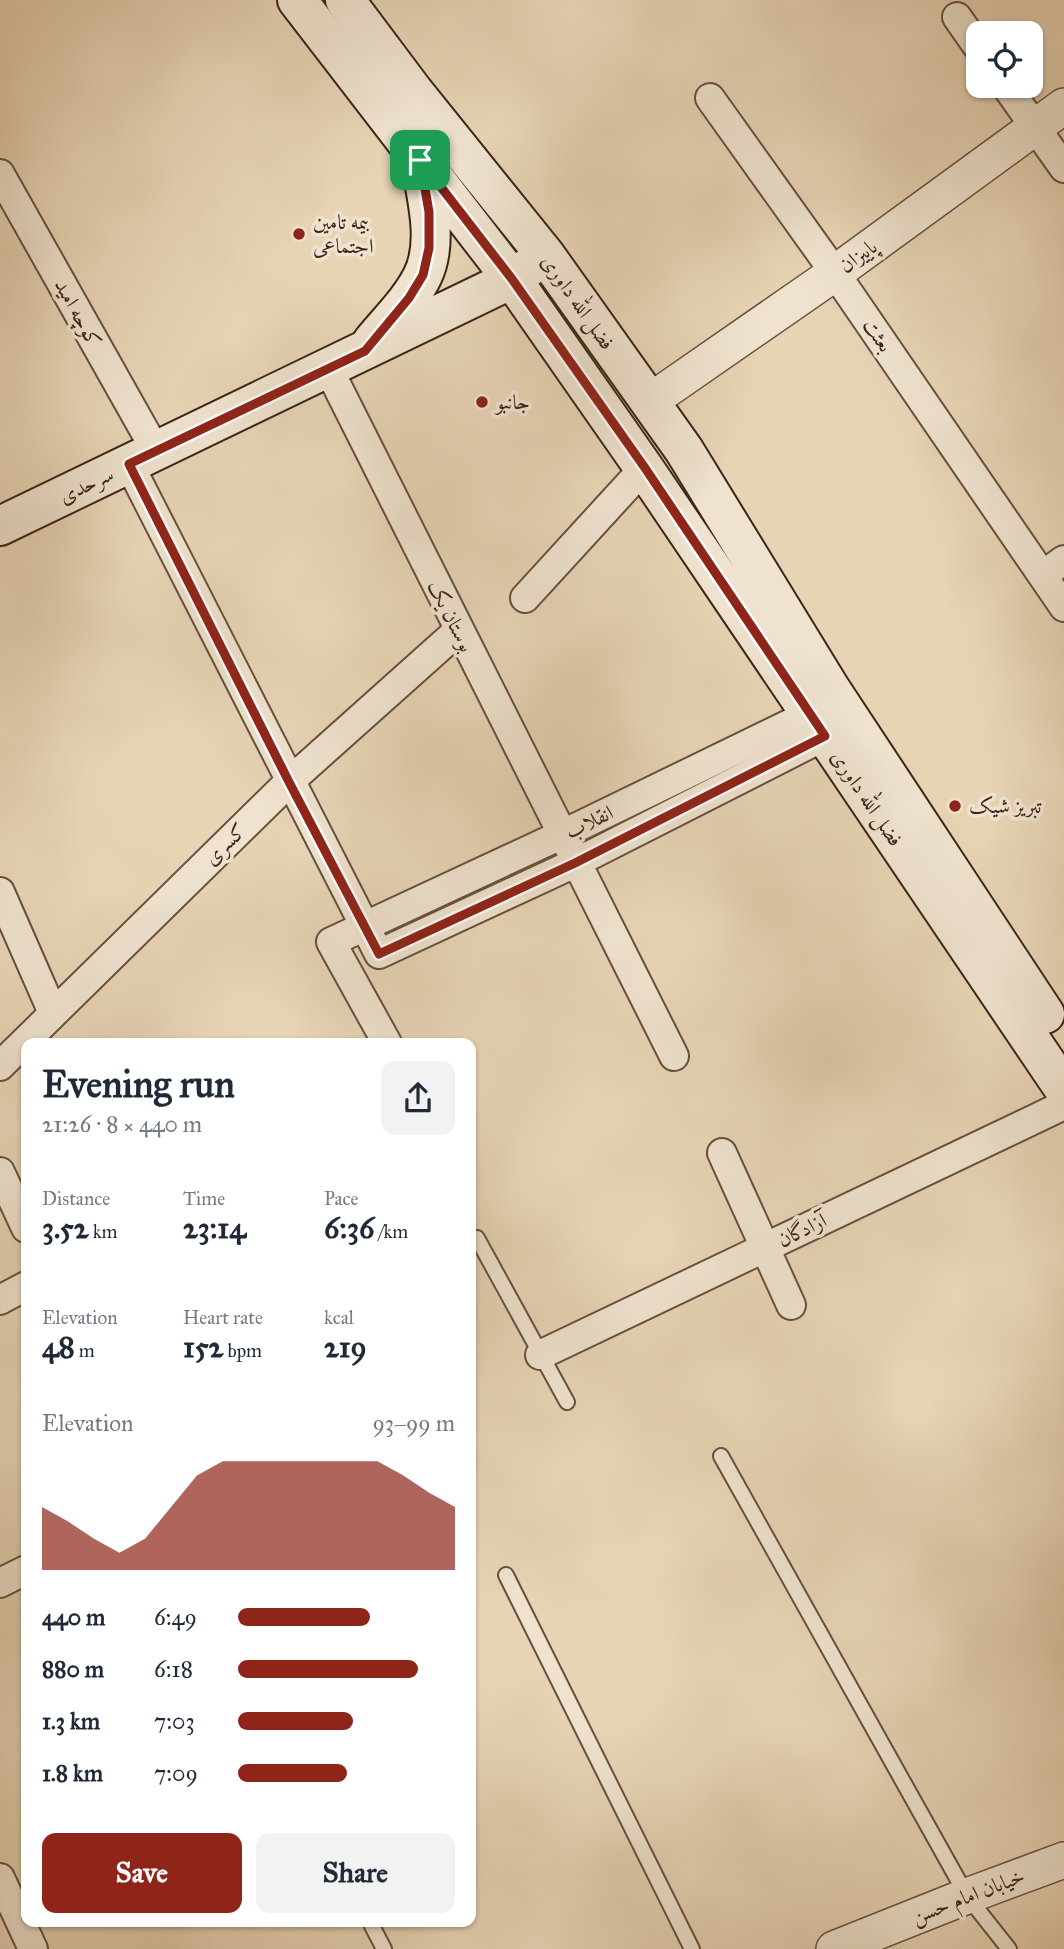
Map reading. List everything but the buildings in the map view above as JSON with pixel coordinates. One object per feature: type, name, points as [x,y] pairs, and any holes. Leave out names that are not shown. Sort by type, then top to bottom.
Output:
[{"type":"main road","name":"فضل الله داوری","points":[[297,0],[512,279],[645,468],[1064,1088]]},
{"type":"main road","name":"فضل الله داوری","points":[[345,0],[414,92],[546,256],[684,450],[830,688],[1064,1042]]},
{"type":"main road","points":[[365,351],[409,298],[423,275],[429,248],[429,212],[420,160]]},
{"type":"main road","name":"سرحدی","points":[[0,527],[512,279],[546,256]]},
{"type":"street","points":[[957,17],[966,30]]},
{"type":"street","name":"بعثت","points":[[709,98],[835,273],[1054,567],[1064,607]]},
{"type":"street","points":[[1014,98],[1064,168]]},
{"type":"street","name":"پاییزان","points":[[649,402],[835,273],[1064,106]]},
{"type":"street","name":"کوچه امید","points":[[0,174],[142,458],[289,782],[379,954]]},
{"type":"street","name":"بوستان یک","points":[[328,368],[674,1056]]},
{"type":"street","points":[[525,598],[645,468]]},
{"type":"street","name":"کسری","points":[[28,1038],[289,782],[459,630]]},
{"type":"street","name":"انقلاب","points":[[384,1038],[331,942],[561,835],[818,725]]},
{"type":"street","name":"انقلاب","points":[[379,954],[575,863],[818,725]]},
{"type":"street","points":[[0,892],[53,1013]]},
{"type":"street","name":"کسری","points":[[0,1066],[21,1045]]},
{"type":"street","name":"آزادگان","points":[[540,1355],[1064,1105]]},
{"type":"street","points":[[722,1153],[791,1305]]},
{"type":"street","points":[[0,1172],[21,1217]]},
{"type":"street","points":[[0,1300],[21,1289]]},
{"type":"street","points":[[0,1583],[21,1572]]},
{"type":"street","name":"خیابان امام حسن","points":[[834,1949],[1064,1860]]},
{"type":"street","points":[[0,1878],[21,1923]]},
{"type":"street","points":[[23,1927],[33,1949]]},
{"type":"lane","points":[[477,1238],[567,1402]]},
{"type":"lane","points":[[721,1456],[967,1896],[1009,1949]]},
{"type":"lane","points":[[506,1575],[692,1949]]},
{"type":"lane","points":[[373,1927],[384,1949]]},
{"type":"place","name":"بیمه تامین اجتماعی","points":[[299,234]]},
{"type":"place","name":"جانبو","points":[[482,402]]},
{"type":"place","name":"تبریز شیک","points":[[955,806]]},
{"type":"route","points":[[420,160],[512,279],[645,468],[825,736],[575,863],[379,954],[129,464],[365,351],[409,298],[423,275],[429,248],[429,212],[420,160]]}]
